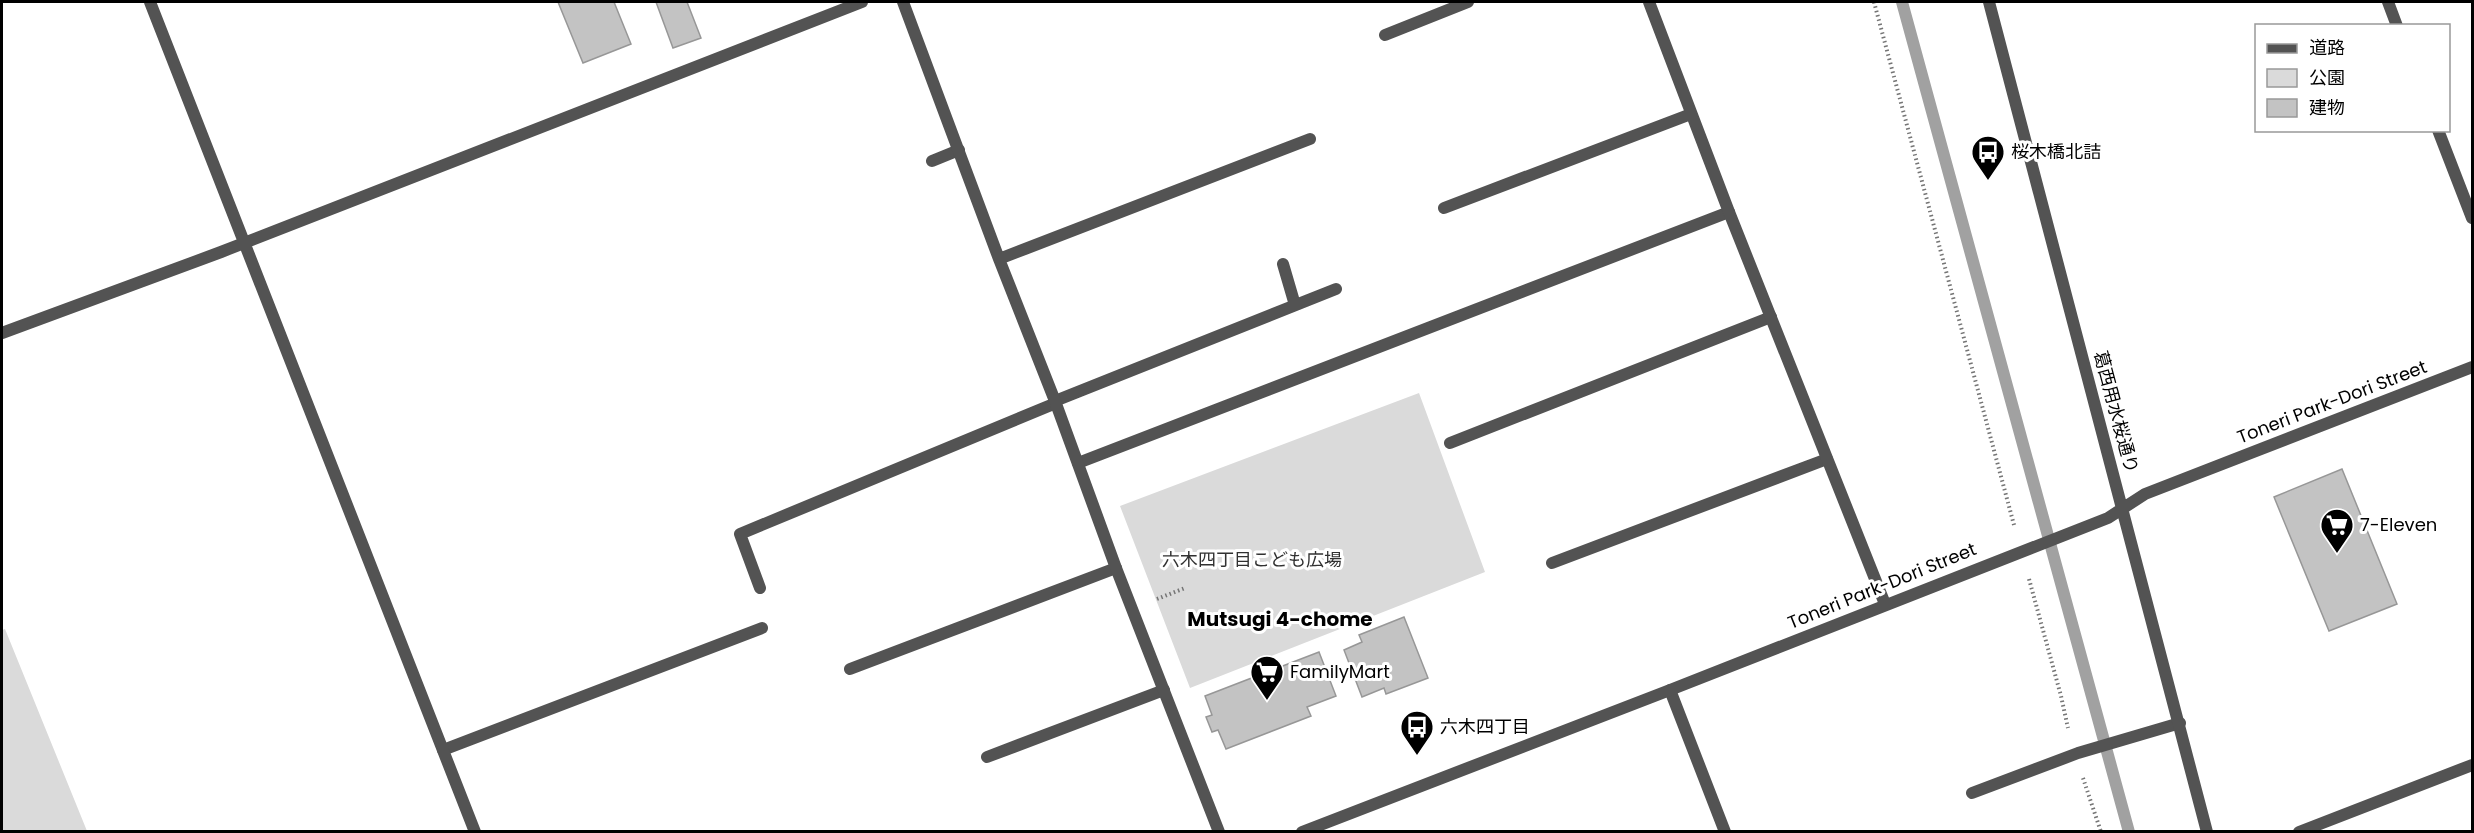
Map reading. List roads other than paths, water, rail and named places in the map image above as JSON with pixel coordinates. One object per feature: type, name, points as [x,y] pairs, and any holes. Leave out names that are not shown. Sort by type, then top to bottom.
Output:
[{"type":"street","points":[[150,2],[475,831]]},
{"type":"street","points":[[2,333],[245,242],[862,2]]},
{"type":"street","points":[[903,2],[1116,568],[1219,831]]},
{"type":"street","points":[[1385,35],[1468,2]]},
{"type":"street","points":[[1648,2],[1770,317],[1885,604]]},
{"type":"street","name":"葛西用水桜通り","points":[[1989,2],[2124,507],[2207,831]]},
{"type":"street","points":[[2388,2],[2396,24]]},
{"type":"street","points":[[1444,208],[1691,114]]},
{"type":"street","points":[[2439,132],[2472,218]]},
{"type":"street","points":[[999,259],[1310,139]]},
{"type":"street","points":[[932,161],[959,150]]},
{"type":"street","points":[[1078,463],[1729,212]]},
{"type":"street","points":[[1283,264],[1295,305]]},
{"type":"street","points":[[760,588],[740,534],[1055,402],[1336,289]]},
{"type":"street","points":[[1449,443],[1770,317]]},
{"type":"street","name":"Toneri Park-Dori Street","points":[[1302,831],[2108,518],[2145,494],[2472,367]]},
{"type":"street","points":[[1552,563],[1827,459]]},
{"type":"street","points":[[850,669],[1116,568]]},
{"type":"street","points":[[443,750],[762,628]]},
{"type":"street","points":[[987,757],[1164,690]]},
{"type":"street","points":[[1670,690],[1725,831]]},
{"type":"street","points":[[1972,793],[2076,754],[2180,723]]},
{"type":"street","points":[[2299,831],[2472,765]]},
{"type":"waterway","points":[[1902,2],[2129,832]]},
{"type":"place","name":"桜木橋北詰","points":[[1988,181]]},
{"type":"place","name":"7-Eleven","points":[[2337,554]]},
{"type":"place","name":"FamilyMart","points":[[1267,701]]},
{"type":"place","name":"六木四丁目","points":[[1417,756]]},
{"type":"district","name":"Mutsugi 4-chome","points":[[1280,619]]},
{"type":"park label","name":"六木四丁目こども広場","points":[[1252,560]]}]
